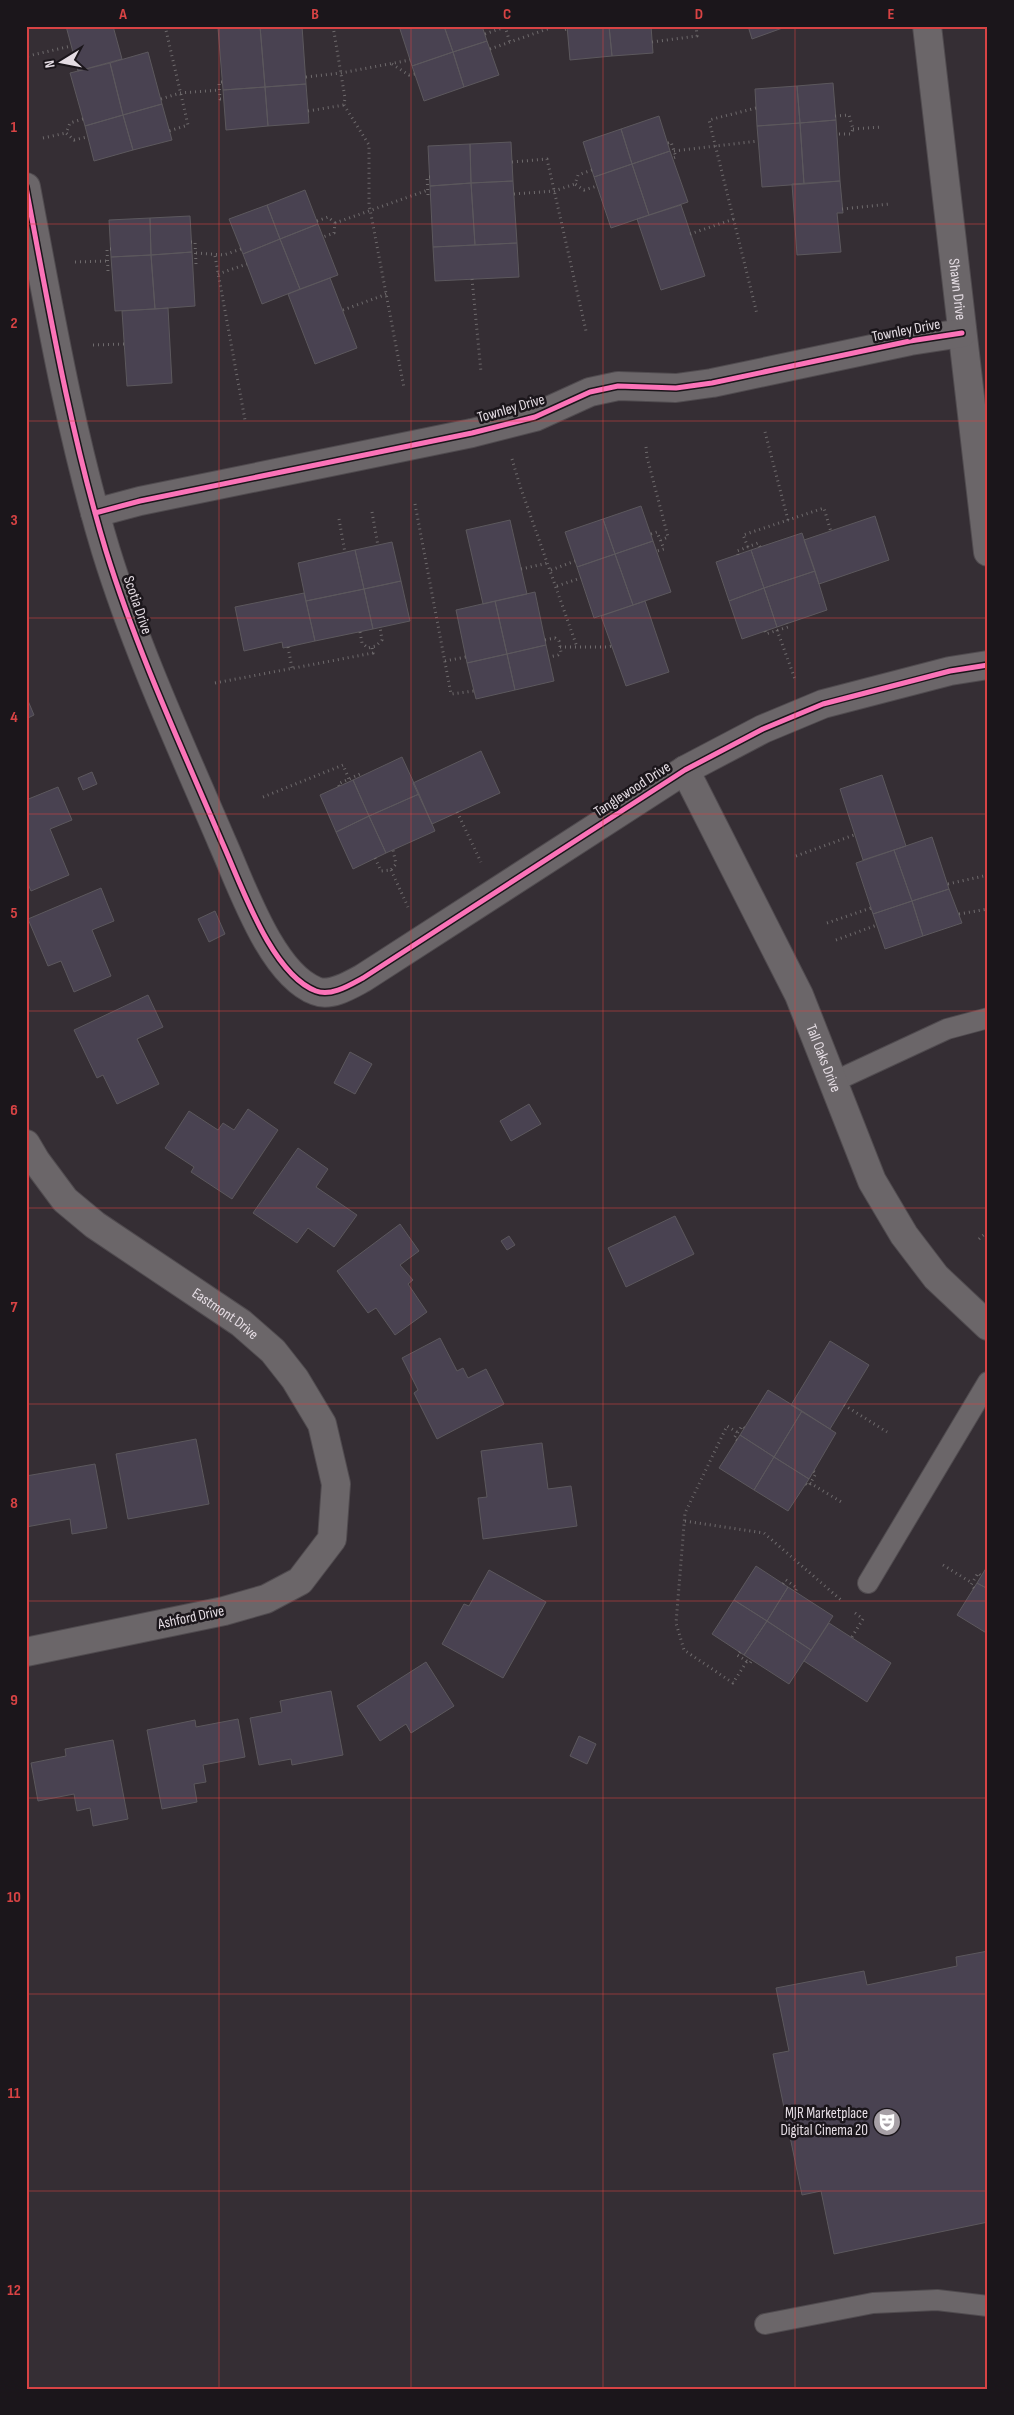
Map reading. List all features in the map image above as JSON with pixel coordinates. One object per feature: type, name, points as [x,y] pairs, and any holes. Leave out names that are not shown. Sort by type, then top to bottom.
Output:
[{"type":"street","name":"Shawn Drive","points":[[927,26],[988,552]]},
{"type":"street","name":"Scotia Drive","points":[[26,187],[60,367],[95,513],[132,627],[162,702],[257,922],[281,963],[300,982],[318,992]]},
{"type":"street","name":"Townley Drive","points":[[95,513],[535,417],[590,392],[618,386],[676,388],[712,383],[910,341],[962,333]]},
{"type":"street","name":"Tanglewood Drive","points":[[318,992],[340,990],[363,978],[685,770],[763,729],[823,704],[950,671],[988,665]]},
{"type":"street","name":"Tall Oaks Drive","points":[[685,770],[799,995],[872,1181],[904,1235],[936,1277],[988,1326]]},
{"type":"street","name":"Eastmont Drive","points":[[26,1144],[36,1161],[65,1200],[95,1225],[241,1323],[273,1351],[295,1379],[322,1424],[336,1484],[332,1539]]},
{"type":"street","name":"Ashford Drive","points":[[26,1652],[224,1611],[266,1599],[300,1581],[332,1539]]},
{"type":"lane","points":[[833,1082],[947,1028],[988,1018]]},
{"type":"lane","points":[[868,1583],[988,1382]]},
{"type":"lane","points":[[765,2324],[873,2302],[937,2300],[988,2306]]},
{"type":"path","points":[[165,26],[188,125],[169,130]]},
{"type":"path","points":[[333,26],[344,105],[369,145],[369,204],[372,210],[404,388]]},
{"type":"path","points":[[485,34],[505,26],[510,43]]},
{"type":"path","points":[[490,49],[556,26]]},
{"type":"path","points":[[652,42],[697,36],[696,26]]},
{"type":"path","points":[[28,56],[71,46]]},
{"type":"path","points":[[306,77],[341,73],[410,60]]},
{"type":"path","points":[[392,64],[409,75],[415,74]]},
{"type":"path","points":[[222,82],[220,82],[220,99],[224,98]]},
{"type":"path","points":[[161,99],[180,93],[220,90]]},
{"type":"path","points":[[308,111],[344,105]]},
{"type":"path","points":[[756,108],[710,120],[757,314]]},
{"type":"path","points":[[836,116],[849,115],[853,129],[851,134],[837,134]]},
{"type":"path","points":[[66,133],[70,123],[83,119]]},
{"type":"path","points":[[853,129],[881,127]]},
{"type":"path","points":[[66,133],[74,140],[88,136]]},
{"type":"path","points":[[43,138],[66,133]]},
{"type":"path","points":[[674,151],[758,141]]},
{"type":"path","points":[[668,143],[671,142],[676,157],[673,158]]},
{"type":"path","points":[[512,162],[547,159],[586,331]]},
{"type":"path","points":[[575,184],[578,175],[592,170]]},
{"type":"path","points":[[430,177],[427,177],[428,195],[431,195]]},
{"type":"path","points":[[514,194],[554,191],[575,184]]},
{"type":"path","points":[[575,184],[584,190],[597,186]]},
{"type":"path","points":[[335,223],[428,190]]},
{"type":"path","points":[[842,209],[890,204]]},
{"type":"path","points":[[317,221],[328,217],[335,223]]},
{"type":"path","points":[[690,234],[734,219]]},
{"type":"path","points":[[323,237],[334,233],[335,223]]},
{"type":"path","points":[[191,242],[195,242],[196,264],[193,264]]},
{"type":"path","points":[[196,253],[215,256],[224,255],[241,248]]},
{"type":"path","points":[[111,249],[107,249],[107,261],[108,272],[112,271]]},
{"type":"path","points":[[215,256],[245,420]]},
{"type":"path","points":[[67,264],[107,261]]},
{"type":"path","points":[[218,274],[247,264]]},
{"type":"path","points":[[472,279],[482,372]]},
{"type":"path","points":[[343,310],[387,294]]},
{"type":"path","points":[[89,346],[125,344]]},
{"type":"path","points":[[764,432],[788,520]]},
{"type":"path","points":[[646,447],[668,537],[661,540]]},
{"type":"path","points":[[511,454],[520,486],[557,586],[577,647]]},
{"type":"path","points":[[414,504],[451,694],[474,691]]},
{"type":"path","points":[[748,547],[744,535],[824,508],[831,532]]},
{"type":"path","points":[[372,512],[378,546]]},
{"type":"path","points":[[339,519],[345,553]]},
{"type":"path","points":[[651,534],[657,532],[661,540],[664,549],[657,552]]},
{"type":"path","points":[[738,554],[737,551],[758,543],[760,547]]},
{"type":"path","points":[[551,570],[575,561]]},
{"type":"path","points":[[521,569],[548,563]]},
{"type":"path","points":[[557,586],[580,578]]},
{"type":"path","points":[[765,631],[766,634],[788,626],[787,623]]},
{"type":"path","points":[[360,632],[362,643],[368,648],[372,647],[382,640],[380,627]]},
{"type":"path","points":[[777,630],[796,682]]},
{"type":"path","points":[[545,640],[555,638],[559,640],[560,652],[558,655],[549,657]]},
{"type":"path","points":[[560,647],[612,646]]},
{"type":"path","points":[[288,647],[292,668]]},
{"type":"path","points":[[215,683],[373,653],[372,647]]},
{"type":"path","points":[[445,661],[466,657]]},
{"type":"path","points":[[263,797],[343,765],[349,779]]},
{"type":"path","points":[[340,786],[338,784],[360,774],[361,776]]},
{"type":"path","points":[[457,812],[482,865]]},
{"type":"path","points":[[796,856],[854,835]]},
{"type":"path","points":[[375,858],[381,871],[391,870],[396,864],[393,850]]},
{"type":"path","points":[[391,870],[410,910]]},
{"type":"path","points":[[948,884],[988,875]]},
{"type":"path","points":[[828,923],[871,908]]},
{"type":"path","points":[[959,914],[988,909]]},
{"type":"path","points":[[836,940],[877,925]]},
{"type":"path","points":[[979,1239],[988,1231]]},
{"type":"path","points":[[844,1405],[887,1432]]},
{"type":"path","points":[[737,1432],[727,1426],[686,1513],[676,1622],[684,1650],[733,1683],[747,1661]]},
{"type":"path","points":[[737,1440],[734,1438],[737,1432],[742,1426],[744,1428]]},
{"type":"path","points":[[806,1484],[809,1486],[816,1473],[813,1471]]},
{"type":"path","points":[[810,1483],[843,1504]]},
{"type":"path","points":[[685,1521],[764,1533],[863,1620],[852,1638]]},
{"type":"path","points":[[943,1565],[972,1583]]},
{"type":"path","points":[[974,1588],[970,1585],[978,1573],[981,1576]]},
{"type":"path","points":[[783,1584],[786,1580],[797,1588],[795,1592]]},
{"type":"path","points":[[740,1652],[738,1655],[750,1663],[752,1660]]},
{"type":"building","points":[[66,26],[113,26],[122,59],[78,71]]},
{"type":"building","points":[[218,26],[247,26],[218,28]]},
{"type":"building","points":[[260,26],[265,87],[223,90],[218,28]]},
{"type":"building","points":[[260,26],[302,26],[306,84],[265,87]]},
{"type":"building","points":[[399,26],[444,26],[453,52],[412,66]]},
{"type":"building","points":[[444,26],[482,26],[487,41],[453,52]]},
{"type":"building","points":[[567,26],[609,26],[612,56],[570,60]]},
{"type":"building","points":[[609,26],[651,26],[653,53],[612,56]]},
{"type":"building","points":[[748,26],[788,26],[752,39]]},
{"type":"building","points":[[487,41],[499,75],[464,87],[453,52]]},
{"type":"building","points":[[148,52],[162,104],[123,115],[110,63]]},
{"type":"building","points":[[453,52],[464,87],[424,101],[412,66]]},
{"type":"building","points":[[110,63],[123,115],[85,126],[70,73]]},
{"type":"building","points":[[833,83],[836,120],[800,123],[797,86]]},
{"type":"building","points":[[306,84],[309,123],[268,126],[265,87]]},
{"type":"building","points":[[797,86],[800,123],[757,126],[755,89]]},
{"type":"building","points":[[265,87],[268,126],[226,130],[223,90]]},
{"type":"building","points":[[162,104],[172,140],[133,150],[123,115]]},
{"type":"building","points":[[123,115],[133,150],[94,161],[85,126]]},
{"type":"building","points":[[659,116],[670,151],[632,164],[621,129]]},
{"type":"building","points":[[836,120],[840,181],[804,184],[800,123]]},
{"type":"building","points":[[800,123],[804,184],[762,187],[757,126]]},
{"type":"building","points":[[621,129],[632,164],[594,177],[583,142]]},
{"type":"building","points":[[511,142],[513,181],[471,183],[470,144]]},
{"type":"building","points":[[470,144],[471,183],[430,186],[428,146]]},
{"type":"building","points":[[670,151],[688,202],[649,215],[632,164]]},
{"type":"building","points":[[632,164],[649,215],[611,228],[594,177]]},
{"type":"building","points":[[513,181],[517,243],[475,245],[471,183]]},
{"type":"building","points":[[840,181],[843,213],[837,213],[841,252],[797,255],[792,184]]},
{"type":"building","points":[[471,183],[475,245],[433,247],[430,186]]},
{"type":"building","points":[[305,190],[318,224],[280,239],[267,205]]},
{"type":"building","points":[[267,205],[280,239],[243,254],[229,219]]},
{"type":"building","points":[[681,205],[705,276],[661,290],[637,219]]},
{"type":"building","points":[[190,216],[192,252],[151,255],[150,218]]},
{"type":"building","points":[[150,218],[151,255],[111,257],[109,220]]},
{"type":"building","points":[[318,224],[338,275],[300,289],[280,239]]},
{"type":"building","points":[[280,239],[300,289],[262,304],[243,254]]},
{"type":"building","points":[[517,243],[519,277],[435,281],[433,247]]},
{"type":"building","points":[[192,252],[195,306],[155,309],[151,255]]},
{"type":"building","points":[[151,255],[155,309],[115,311],[111,257]]},
{"type":"building","points":[[330,278],[357,348],[315,364],[288,294]]},
{"type":"building","points":[[168,308],[172,383],[127,386],[122,311]]},
{"type":"building","points":[[641,506],[653,541],[615,554],[603,519]]},
{"type":"building","points":[[875,516],[889,560],[819,584],[804,540]]},
{"type":"building","points":[[603,519],[615,554],[577,567],[565,532]]},
{"type":"building","points":[[510,520],[527,594],[483,604],[466,530]]},
{"type":"building","points":[[802,533],[815,571],[764,588],[751,550]]},
{"type":"building","points":[[653,541],[671,592],[633,605],[615,554]]},
{"type":"building","points":[[392,542],[401,581],[364,589],[355,550]]},
{"type":"building","points":[[355,550],[364,589],[306,601],[298,563]]},
{"type":"building","points":[[751,550],[764,588],[729,601],[716,562]]},
{"type":"building","points":[[615,554],[633,605],[594,618],[577,567]]},
{"type":"building","points":[[815,571],[827,610],[777,627],[764,588]]},
{"type":"building","points":[[401,581],[410,621],[373,629],[364,589]]},
{"type":"building","points":[[764,588],[777,627],[742,639],[729,601]]},
{"type":"building","points":[[364,589],[373,629],[315,641],[306,601]]},
{"type":"building","points":[[535,592],[546,645],[507,654],[495,601]]},
{"type":"building","points":[[304,593],[315,641],[283,648],[282,642],[244,651],[235,607]]},
{"type":"building","points":[[495,601],[507,654],[467,663],[456,610]]},
{"type":"building","points":[[645,601],[669,672],[626,686],[601,616]]},
{"type":"building","points":[[546,645],[554,681],[515,690],[507,654]]},
{"type":"building","points":[[507,654],[515,690],[476,699],[467,663]]},
{"type":"building","points":[[26,696],[34,715],[26,719]]},
{"type":"building","points":[[481,751],[500,793],[432,824],[413,783]]},
{"type":"building","points":[[402,757],[419,794],[369,816],[353,780]]},
{"type":"building","points":[[92,772],[97,784],[83,790],[78,778]]},
{"type":"building","points":[[882,775],[906,846],[863,860],[840,789]]},
{"type":"building","points":[[353,780],[369,816],[336,832],[320,795]]},
{"type":"building","points":[[58,787],[72,820],[50,829],[69,875],[31,891],[26,879],[26,800]]},
{"type":"building","points":[[419,794],[435,831],[386,853],[369,816]]},
{"type":"building","points":[[369,816],[386,853],[353,869],[336,832]]},
{"type":"building","points":[[932,837],[949,889],[912,901],[894,850]]},
{"type":"building","points":[[894,850],[912,901],[873,914],[856,863]]},
{"type":"building","points":[[101,888],[114,921],[92,930],[111,976],[74,992],[61,961],[48,966],[28,919]]},
{"type":"building","points":[[949,889],[962,923],[923,936],[912,901]]},
{"type":"building","points":[[912,901],[923,936],[885,949],[873,914]]},
{"type":"building","points":[[215,911],[225,934],[209,942],[198,919]]},
{"type":"building","points":[[148,995],[163,1027],[137,1039],[159,1084],[117,1104],[103,1075],[97,1078],[74,1030]]},
{"type":"building","points":[[350,1052],[372,1064],[355,1094],[334,1083]]},
{"type":"building","points":[[529,1104],[541,1124],[511,1141],[500,1121]]},
{"type":"building","points":[[248,1109],[278,1130],[232,1199],[191,1172],[194,1167],[165,1148],[189,1111],[218,1130],[223,1123],[234,1130]]},
{"type":"building","points":[[298,1148],[328,1169],[316,1187],[357,1215],[334,1247],[308,1228],[297,1243],[253,1213]]},
{"type":"building","points":[[675,1216],[694,1254],[626,1287],[608,1248]]},
{"type":"building","points":[[400,1224],[419,1251],[400,1265],[413,1280],[408,1284],[427,1312],[395,1335],[376,1308],[368,1313],[337,1271]]},
{"type":"building","points":[[509,1236],[515,1245],[507,1250],[501,1241]]},
{"type":"building","points":[[440,1338],[457,1371],[463,1368],[468,1378],[486,1369],[504,1404],[437,1439],[414,1393],[418,1390],[402,1358]]},
{"type":"building","points":[[830,1341],[869,1365],[830,1429],[791,1405]]},
{"type":"building","points":[[768,1390],[802,1411],[774,1457],[740,1435]]},
{"type":"building","points":[[802,1411],[836,1433],[809,1479],[774,1457]]},
{"type":"building","points":[[740,1435],[774,1457],[754,1490],[719,1468]]},
{"type":"building","points":[[196,1439],[209,1504],[128,1519],[116,1454]]},
{"type":"building","points":[[542,1443],[548,1489],[571,1486],[577,1526],[483,1539],[478,1498],[487,1497],[481,1451]]},
{"type":"building","points":[[774,1457],[809,1479],[788,1511],[754,1490]]},
{"type":"building","points":[[95,1464],[107,1528],[72,1534],[70,1519],[26,1527],[26,1476]]},
{"type":"building","points":[[988,1565],[988,1589],[977,1583]]},
{"type":"building","points":[[756,1566],[788,1587],[767,1621],[734,1600]]},
{"type":"building","points":[[489,1570],[546,1602],[503,1678],[442,1644],[464,1604],[469,1606]]},
{"type":"building","points":[[977,1583],[988,1589],[988,1634],[957,1615]]},
{"type":"building","points":[[788,1587],[833,1616],[811,1650],[767,1621]]},
{"type":"building","points":[[734,1600],[767,1621],[744,1655],[712,1634]]},
{"type":"building","points":[[767,1621],[811,1650],[789,1684],[744,1655]]},
{"type":"building","points":[[829,1623],[891,1663],[867,1702],[804,1661]]},
{"type":"building","points":[[426,1662],[454,1706],[411,1733],[406,1724],[380,1741],[357,1706]]},
{"type":"building","points":[[331,1691],[343,1755],[292,1765],[291,1759],[259,1765],[250,1718],[282,1712],[280,1701]]},
{"type":"building","points":[[238,1719],[245,1757],[203,1765],[206,1782],[194,1784],[197,1802],[162,1809],[147,1730],[195,1720],[196,1727]]},
{"type":"building","points":[[579,1736],[596,1744],[587,1764],[570,1756]]},
{"type":"building","points":[[113,1740],[128,1819],[93,1826],[90,1808],[77,1811],[74,1794],[38,1801],[31,1763],[66,1756],[65,1749]]},
{"type":"building","name":"MJR Marketplace Digital Cinema 20","points":[[988,1951],[988,2222],[834,2254],[821,2191],[802,2195],[773,2054],[789,2051],[776,1988],[864,1971],[867,1985],[957,1966],[956,1957]]},
{"type":"cycle path","points":[[26,187],[71,416],[93,506],[131,625],[175,734],[259,926],[285,966],[300,981],[316,991],[334,991],[363,978],[685,770],[763,729],[823,704],[950,671],[988,665]]},
{"type":"cycle path","points":[[95,513],[140,501],[472,433],[535,417],[590,392],[618,386],[676,388],[712,383],[910,341],[962,333]]},
{"type":"place","name":"MJR Marketplace Digital Cinema 20","points":[[887,2122]]}]
